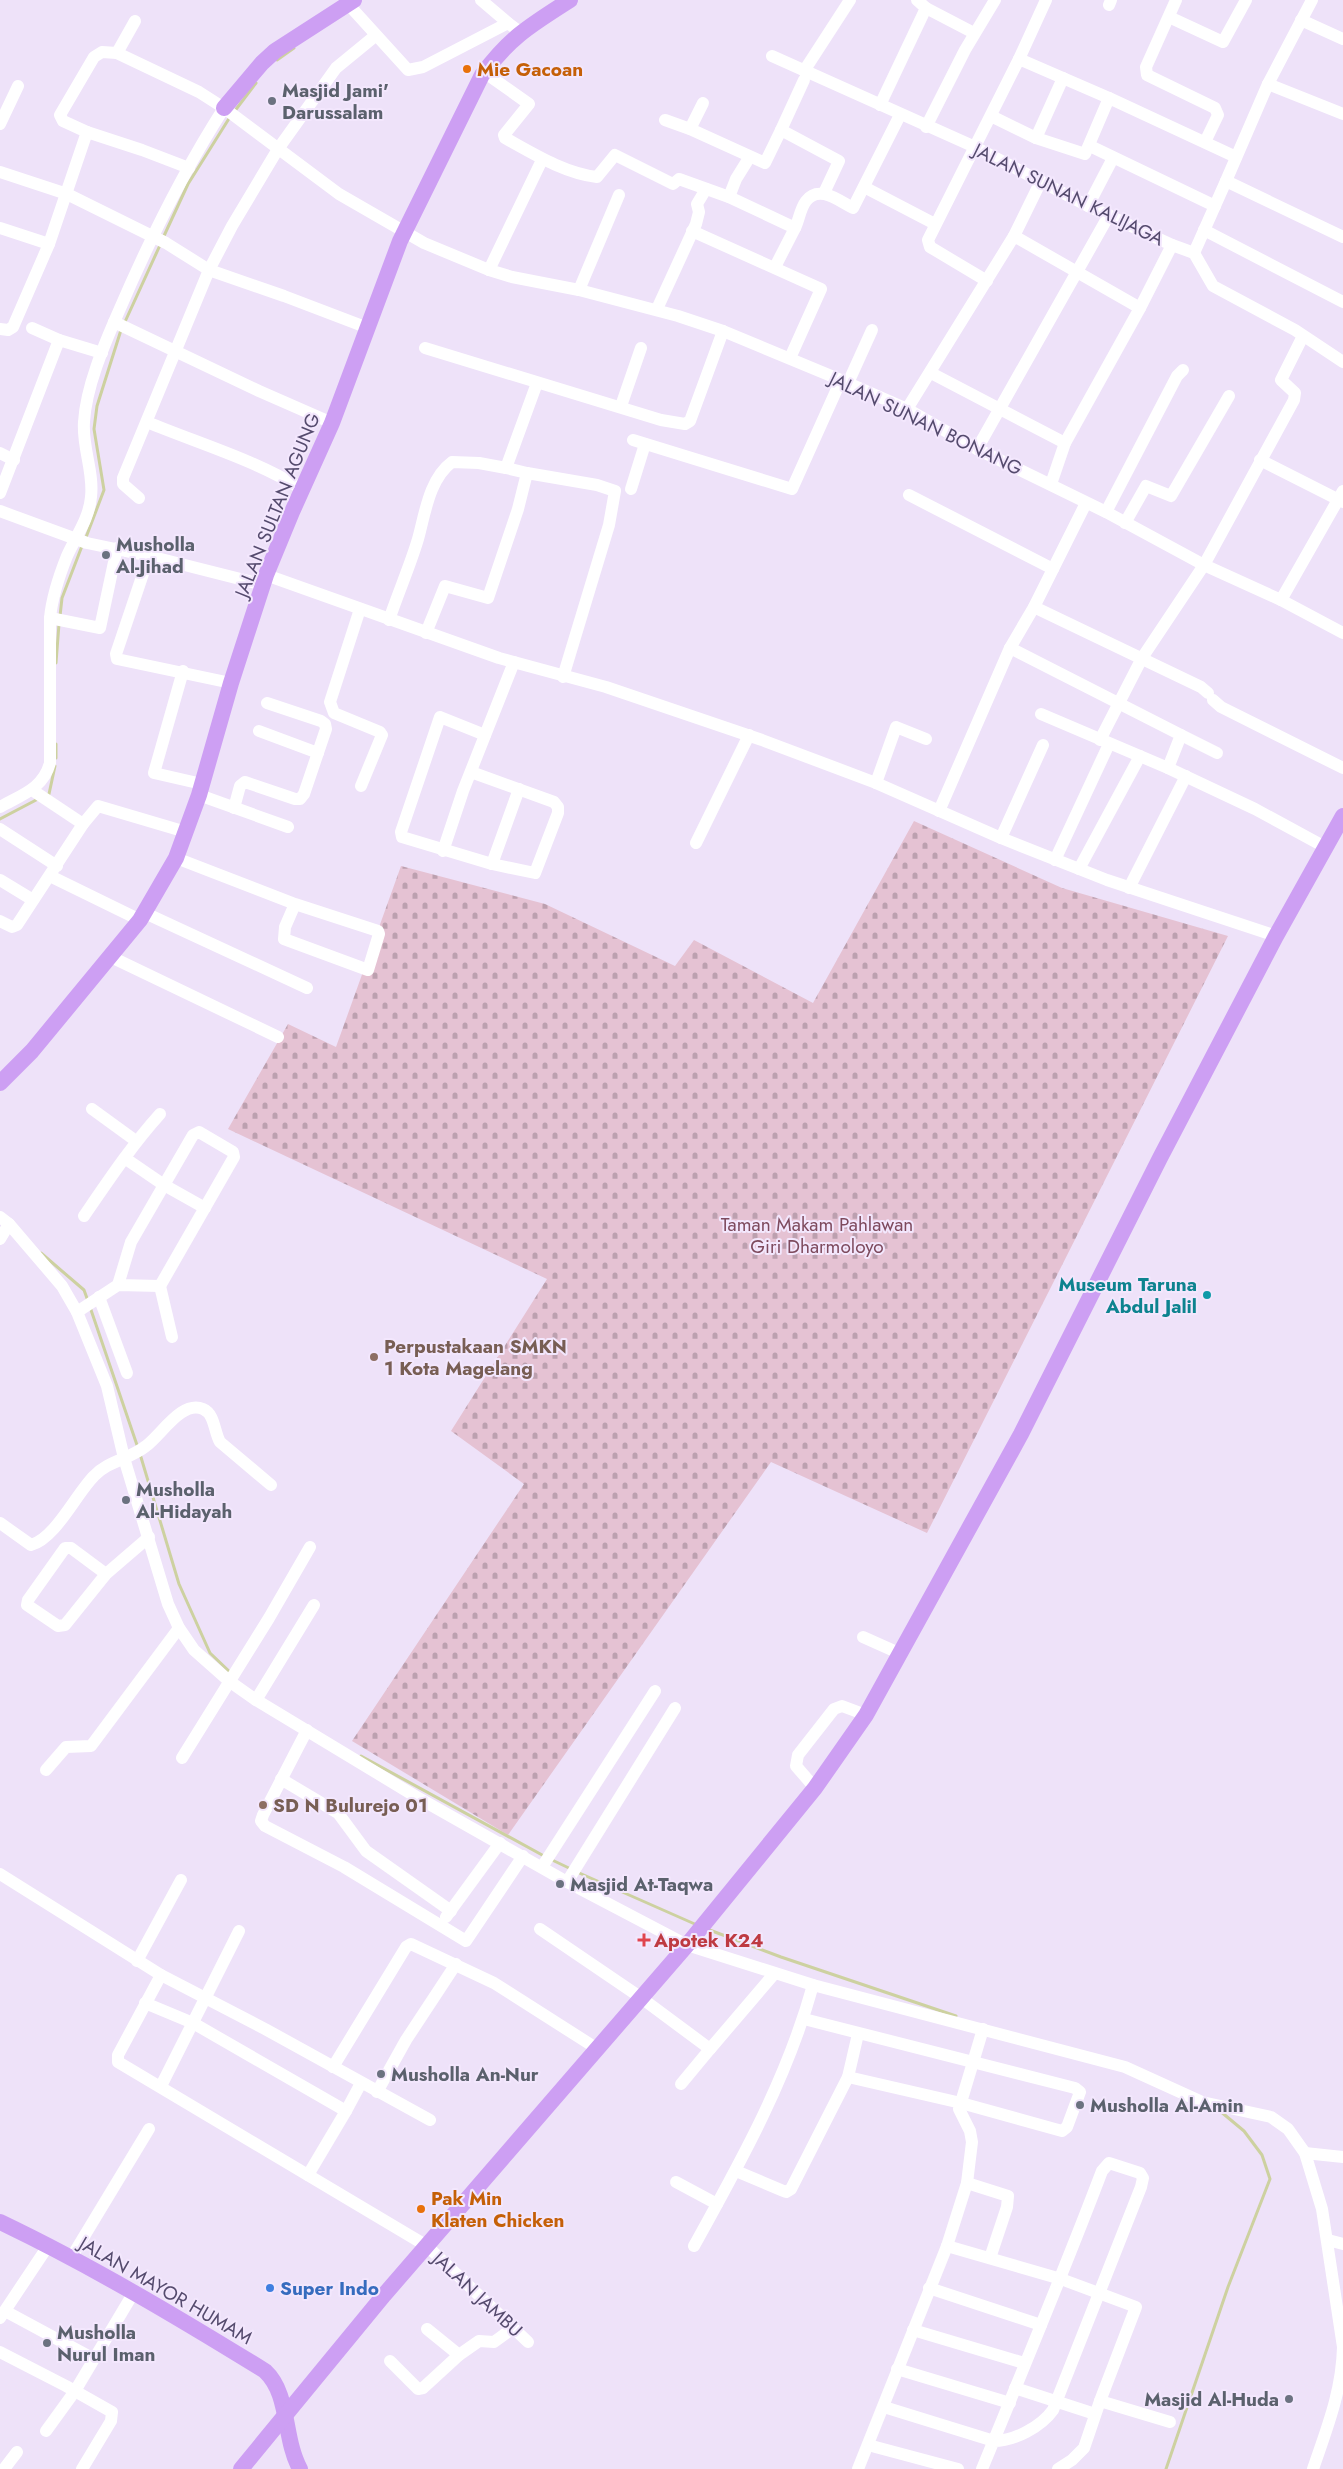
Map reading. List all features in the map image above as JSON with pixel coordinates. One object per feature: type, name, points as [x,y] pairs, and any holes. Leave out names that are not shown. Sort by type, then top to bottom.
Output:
[{"type":"main road","name":"JALAN SULTAN AGUNG","points":[[0,1083],[32,1051],[143,916],[176,858],[200,790],[231,682],[265,580],[332,422],[390,265],[484,72],[494,57],[514,28],[570,0]]},
{"type":"main road","points":[[228,112],[262,63],[275,51],[351,2]]},
{"type":"main road","points":[[241,2469],[427,2246],[693,1937],[815,1788],[866,1715],[1035,1406],[1160,1158],[1276,936],[1343,816]]},
{"type":"main road","name":"JALAN MAYOR HUMAM","points":[[0,2222],[134,2292],[265,2371],[273,2378],[280,2393],[292,2452],[300,2469]]},
{"type":"street","points":[[351,2],[375,36],[402,66],[408,70],[415,69],[514,28],[481,0]]},
{"type":"street","points":[[665,120],[690,129],[765,164],[804,76],[850,0]]},
{"type":"street","points":[[880,105],[925,7],[939,0]]},
{"type":"street","points":[[926,126],[974,33],[995,0]]},
{"type":"street","points":[[987,281],[930,247],[929,237],[991,116],[1046,0]]},
{"type":"street","points":[[1176,0],[1146,67],[1147,75],[1215,108],[1218,115],[1205,142]]},
{"type":"street","points":[[1168,17],[1223,42],[1246,0]]},
{"type":"street","points":[[1312,0],[1268,84],[1194,253],[1213,286],[1302,336],[1343,362]]},
{"type":"street","points":[[925,7],[974,33]]},
{"type":"street","points":[[1302,20],[1343,39]]},
{"type":"street","points":[[135,21],[117,53],[102,52],[94,57],[60,115],[63,121],[87,132],[189,168]]},
{"type":"street","points":[[139,498],[122,481],[209,270],[278,150],[336,68],[375,36]]},
{"type":"street","name":"JALAN SUNAN BONANG","points":[[117,53],[199,92],[339,194],[405,234],[489,270],[658,309],[723,331],[845,381],[907,409],[977,449],[1051,484],[1204,565],[1281,600],[1343,633]]},
{"type":"street","name":"JALAN SUNAN KALIJAGA","points":[[772,56],[804,76],[880,105],[975,148],[1088,206],[1172,245],[1194,253]]},
{"type":"street","points":[[1019,59],[1110,98],[1236,157]]},
{"type":"street","points":[[484,72],[529,104],[504,135],[505,138],[543,159],[597,178],[615,155],[673,184],[679,179],[729,197],[794,228]]},
{"type":"street","points":[[1036,138],[1063,78]]},
{"type":"street","points":[[1268,84],[1343,114]]},
{"type":"street","points":[[0,124],[18,86]]},
{"type":"street","points":[[991,116],[1036,138],[1082,154],[1086,153],[1090,146],[1110,98]]},
{"type":"street","points":[[690,129],[702,103]]},
{"type":"street","points":[[0,807],[32,790],[43,781],[50,763],[50,618],[52,597],[81,541],[92,498],[92,477],[84,422],[102,353],[121,324],[196,151],[228,112]]},
{"type":"street","points":[[775,267],[806,201],[815,194],[824,193],[853,208],[900,115]]},
{"type":"street","points":[[781,130],[839,161],[824,193]]},
{"type":"street","points":[[0,329],[8,330],[13,327],[49,244],[87,132]]},
{"type":"street","points":[[1090,146],[1215,206]]},
{"type":"street","points":[[729,197],[736,179],[749,158]]},
{"type":"street","points":[[1088,206],[1113,158]]},
{"type":"street","points":[[489,270],[541,162]]},
{"type":"street","points":[[0,172],[67,194],[159,239],[209,270],[368,328]]},
{"type":"street","points":[[907,409],[1014,236],[1041,181]]},
{"type":"street","points":[[1226,181],[1343,237]]},
{"type":"street","points":[[864,187],[935,224]]},
{"type":"street","points":[[658,309],[692,231],[699,212],[697,204],[706,189]]},
{"type":"street","points":[[578,290],[619,195]]},
{"type":"street","points":[[977,449],[1109,215]]},
{"type":"street","points":[[0,228],[49,244]]},
{"type":"street","points":[[1204,230],[1343,302]]},
{"type":"street","points":[[692,231],[821,289],[790,358]]},
{"type":"street","points":[[1014,236],[1140,308]]},
{"type":"street","points":[[1051,484],[1065,443],[1140,308],[1172,245]]},
{"type":"street","points":[[121,324],[259,391],[332,422]]},
{"type":"street","points":[[32,328],[59,340],[102,353]]},
{"type":"street","points":[[631,489],[639,442],[792,489],[872,330]]},
{"type":"street","points":[[425,348],[621,406],[661,420],[688,422],[723,331]]},
{"type":"street","points":[[1055,860],[1120,704],[1142,658],[1204,565],[1295,397],[1295,393],[1281,380],[1302,336]]},
{"type":"street","points":[[0,493],[59,340]]},
{"type":"street","points":[[621,406],[641,348]]},
{"type":"street","points":[[1106,512],[1178,376],[1183,370]]},
{"type":"street","points":[[931,373],[1065,443]]},
{"type":"street","points":[[506,468],[537,382]]},
{"type":"street","points":[[1125,523],[1146,486],[1171,496],[1229,396]]},
{"type":"street","points":[[147,422],[189,440],[240,456],[302,489]]},
{"type":"street","points":[[0,453],[14,460]]},
{"type":"street","points":[[1260,460],[1341,498],[1281,600]]},
{"type":"street","points":[[389,620],[418,540],[424,514],[440,473],[452,462],[479,463],[597,485],[614,491],[609,525],[563,677]]},
{"type":"street","points":[[426,633],[445,586],[488,598],[518,509],[527,473]]},
{"type":"street","points":[[909,495],[1053,569]]},
{"type":"street","points":[[939,811],[1010,648],[1034,607],[1086,503]]},
{"type":"street","points":[[0,511],[81,541],[265,580],[360,609],[514,662],[563,677],[606,687],[748,735],[876,783],[1001,838],[1129,888],[1276,936]]},
{"type":"street","points":[[50,618],[100,628],[116,548]]},
{"type":"street","points":[[149,556],[116,654],[117,659],[119,661],[183,671],[231,682]]},
{"type":"street","points":[[1034,607],[1201,687],[1221,708],[1343,768]]},
{"type":"street","points":[[360,609],[330,702],[334,713],[380,732],[382,735],[361,786]]},
{"type":"street","points":[[1010,648],[1217,753]]},
{"type":"street","points":[[443,850],[514,662]]},
{"type":"street","points":[[183,671],[154,773],[200,790],[234,808],[288,827]]},
{"type":"street","points":[[234,808],[240,786],[245,782],[295,800],[300,799],[304,794],[326,729],[325,724],[267,703]]},
{"type":"street","points":[[1041,714],[1186,776],[1325,847]]},
{"type":"street","points":[[471,772],[554,802],[558,807],[558,812],[535,873],[492,864],[403,839],[401,832],[440,717],[485,735]]},
{"type":"street","points":[[876,783],[896,727],[926,739]]},
{"type":"street","points":[[259,731],[318,753]]},
{"type":"street","points":[[696,843],[748,735]]},
{"type":"street","points":[[1168,768],[1181,735]]},
{"type":"street","points":[[1001,838],[1043,745]]},
{"type":"street","points":[[1079,869],[1140,756]]},
{"type":"street","points":[[1129,888],[1186,776]]},
{"type":"street","points":[[492,864],[519,789]]},
{"type":"street","points":[[32,790],[83,824]]},
{"type":"street","points":[[0,920],[14,927],[54,871],[83,824],[101,806],[186,832]]},
{"type":"street","points":[[0,829],[54,871],[143,916],[307,988]]},
{"type":"street","points":[[176,858],[295,904],[378,931],[368,970],[284,939],[285,927],[295,904]]},
{"type":"street","points":[[0,880],[33,900]]},
{"type":"street","points":[[109,956],[278,1037]]},
{"type":"street","points":[[92,1110],[136,1141]]},
{"type":"street","points":[[84,1216],[126,1159],[136,1141],[160,1114]]},
{"type":"street","points":[[118,1285],[131,1242],[193,1134],[195,1132],[202,1134],[234,1154],[206,1208],[160,1286],[172,1337]]},
{"type":"street","points":[[126,1159],[164,1185],[206,1208]]},
{"type":"street","points":[[0,1239],[4,1220]]},
{"type":"street","points":[[4,1220],[62,1286],[87,1305],[127,1373]]},
{"type":"street","points":[[87,1305],[118,1285],[160,1286]]},
{"type":"street","points":[[87,1305],[107,1386],[132,1455],[149,1536],[168,1604],[179,1628],[194,1650],[260,1694],[306,1730],[415,1796],[523,1856],[545,1862],[572,1874],[693,1937],[774,1974],[1125,2067],[1215,2106],[1271,2117],[1288,2129],[1304,2153],[1322,2209],[1343,2347],[1343,2374],[1336,2401],[1312,2469]]},
{"type":"street","points":[[0,1523],[24,1542],[31,1545],[37,1544],[45,1539],[93,1476],[112,1463],[132,1455],[173,1422],[178,1414],[188,1408],[202,1408],[210,1414],[220,1442],[271,1485]]},
{"type":"street","points":[[106,1574],[71,1548],[65,1548],[28,1600],[27,1605],[58,1626],[65,1626],[106,1574],[149,1536]]},
{"type":"street","points":[[182,1758],[310,1548]]},
{"type":"street","points":[[260,1694],[314,1605]]},
{"type":"street","points":[[46,1770],[66,1746],[91,1746],[179,1628]]},
{"type":"street","points":[[863,1638],[901,1654]]},
{"type":"street","points":[[545,1862],[656,1691]]},
{"type":"street","points":[[815,1788],[796,1766],[798,1755],[834,1709],[842,1706],[866,1715]]},
{"type":"street","points":[[572,1874],[675,1708]]},
{"type":"street","points":[[306,1730],[262,1815],[262,1823],[344,1867],[468,1940],[523,1856]]},
{"type":"street","points":[[281,1779],[338,1813],[366,1851],[451,1911]]},
{"type":"street","points":[[440,1925],[500,1843]]},
{"type":"street","points":[[0,1874],[160,1975],[430,2120]]},
{"type":"street","points":[[137,1961],[181,1880]]},
{"type":"street","points":[[540,1928],[640,1997],[710,2049]]},
{"type":"street","points":[[160,2086],[239,1931]]},
{"type":"street","points":[[333,2067],[406,1947],[414,1944],[494,1983],[596,2048]]},
{"type":"street","points":[[377,2092],[406,2040],[456,1964]]},
{"type":"street","points":[[681,2084],[774,1974]]},
{"type":"street","points":[[160,1975],[145,2003],[193,2023],[346,2111]]},
{"type":"street","points":[[694,2246],[736,2171],[773,2096],[804,2019],[813,1985]]},
{"type":"street","name":"JALAN JAMBU","points":[[145,2003],[117,2060],[427,2246],[528,2342]]},
{"type":"street","points":[[804,2019],[858,2034],[974,2061],[1075,2088],[1080,2092],[1067,2127],[1062,2131],[961,2103],[848,2077]]},
{"type":"street","points":[[858,2469],[947,2246],[967,2184],[972,2142],[970,2131],[959,2112],[983,2029]]},
{"type":"street","points":[[736,2171],[786,2192],[791,2189],[848,2077],[858,2034]]},
{"type":"street","points":[[308,2175],[361,2083]]},
{"type":"street","points":[[71,2258],[149,2129]]},
{"type":"street","points":[[1304,2153],[1343,2157]]},
{"type":"street","points":[[884,2407],[994,2441],[1018,2435],[1043,2421],[1053,2410],[1143,2181],[1142,2175],[1133,2170],[1112,2164],[1106,2166],[1061,2279],[1024,2363],[1010,2403],[994,2441],[982,2469]]},
{"type":"street","points":[[676,2182],[717,2204]]},
{"type":"street","points":[[967,2184],[1008,2196],[1007,2207],[990,2258]]},
{"type":"street","points":[[1328,2240],[1343,2244]]},
{"type":"street","points":[[48,2246],[2,2315],[94,2359]]},
{"type":"street","points":[[947,2246],[1061,2279],[1136,2307],[1084,2448],[1072,2460],[1058,2469]]},
{"type":"street","points":[[929,2288],[1041,2325]]},
{"type":"street","points":[[46,2432],[75,2391],[134,2292]]},
{"type":"street","points":[[390,2361],[415,2388],[420,2389],[459,2355],[479,2341],[489,2342],[498,2340],[513,2328]]},
{"type":"street","points":[[427,2329],[459,2355]]},
{"type":"street","points":[[913,2330],[1024,2363]]},
{"type":"street","points":[[0,2352],[112,2412],[113,2416],[82,2469]]},
{"type":"street","points":[[897,2369],[1010,2403]]},
{"type":"street","points":[[1015,2388],[1095,2414]]},
{"type":"street","points":[[1100,2401],[1170,2422]]},
{"type":"street","points":[[868,2445],[958,2469]]},
{"type":"street","points":[[4,2469],[17,2452]]},
{"type":"green space","name":"Taman Makam Pahlawan Giri Dharmoloyo","points":[[914,821],[1062,888],[1228,936],[927,1533],[771,1462],[508,1835],[352,1741],[524,1484],[451,1431],[547,1279],[228,1129],[288,1024],[336,1047],[401,866],[545,904],[675,966],[694,940],[813,1003]]},
{"type":"waterway","points":[[277,60],[294,48]]},
{"type":"waterway","points":[[234,112],[256,83]]},
{"type":"waterway","points":[[163,238],[188,184],[230,117]]},
{"type":"waterway","points":[[124,324],[161,243]]},
{"type":"waterway","points":[[85,540],[104,490],[94,429],[97,406],[121,330]]},
{"type":"waterway","points":[[60,616],[62,598],[82,546]]},
{"type":"waterway","points":[[56,663],[59,624]]},
{"type":"waterway","points":[[56,744],[56,758]]},
{"type":"waterway","points":[[46,795],[49,794],[55,766]]},
{"type":"waterway","points":[[0,819],[38,799]]},
{"type":"waterway","points":[[41,1253],[84,1290],[88,1301]]},
{"type":"waterway","points":[[90,1307],[138,1448]]},
{"type":"waterway","points":[[140,1454],[179,1584],[210,1653],[232,1674]]},
{"type":"waterway","points":[[361,1756],[544,1856]]},
{"type":"waterway","points":[[550,1859],[571,1869]]},
{"type":"waterway","points":[[577,1872],[697,1925]]},
{"type":"waterway","points":[[707,1929],[781,1957],[956,2016]]},
{"type":"waterway","points":[[1166,2469],[1228,2287],[1270,2179],[1262,2155],[1244,2131],[1220,2111]]},
{"type":"place","name":"Mie Gacoan","points":[[467,69]]},
{"type":"place","name":"Masjid Jami' Darussalam","points":[[272,101]]},
{"type":"place","name":"Musholla Al-Jihad","points":[[106,555]]},
{"type":"place","name":"Museum Taruna Abdul Jalil","points":[[1207,1295]]},
{"type":"place","name":"Perpustakaan SMKN 1 Kota Magelang","points":[[374,1357]]},
{"type":"place","name":"Musholla Al-Hidayah","points":[[126,1500]]},
{"type":"place","name":"SD N Bulurejo 01","points":[[263,1805]]},
{"type":"place","name":"Masjid At-Taqwa","points":[[560,1884]]},
{"type":"place","name":"Apotek K24","points":[[644,1940]]},
{"type":"place","name":"Musholla An-Nur","points":[[381,2074]]},
{"type":"place","name":"Musholla Al-Amin","points":[[1080,2105]]},
{"type":"place","name":"Pak Min Klaten Chicken","points":[[421,2209]]},
{"type":"place","name":"Super Indo","points":[[270,2288]]},
{"type":"place","name":"Musholla Nurul Iman","points":[[47,2343]]},
{"type":"place","name":"Masjid Al-Huda","points":[[1289,2399]]}]
